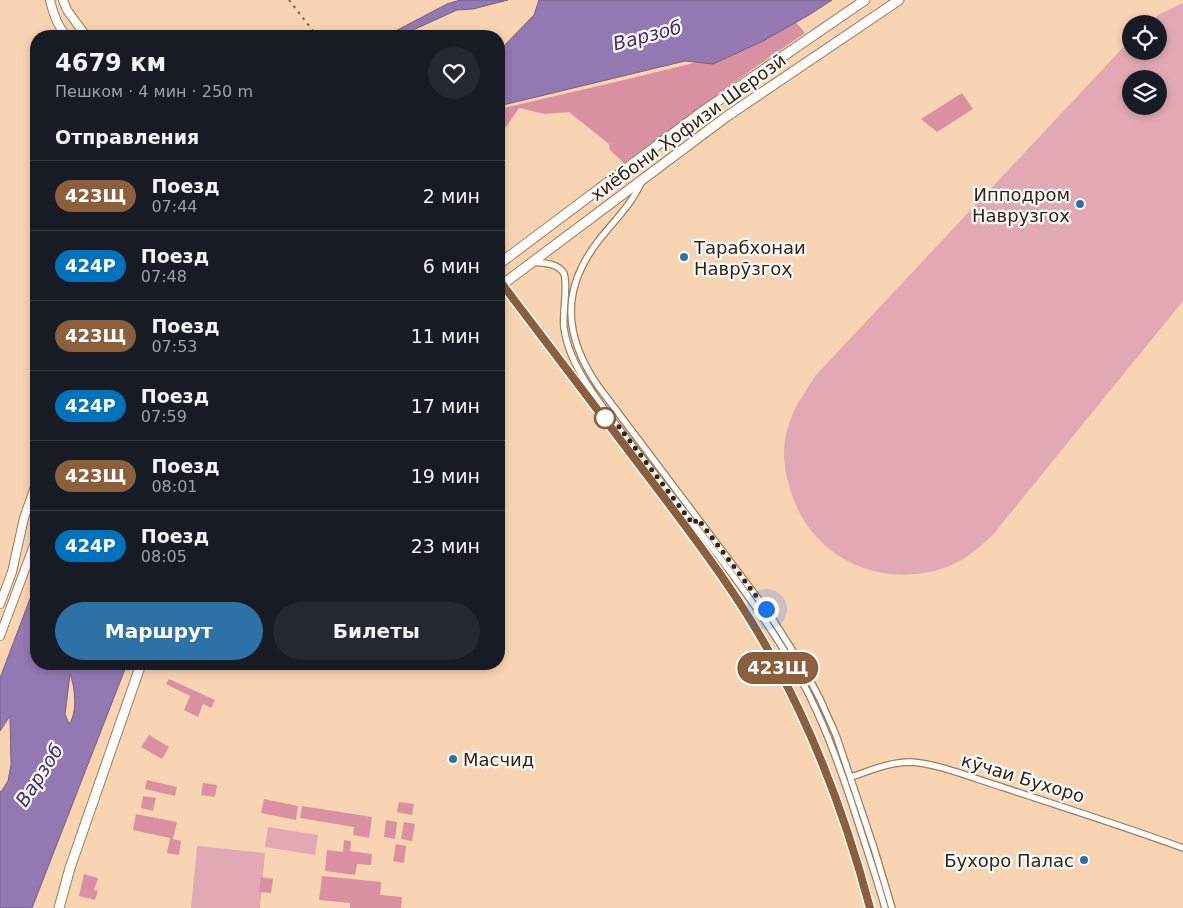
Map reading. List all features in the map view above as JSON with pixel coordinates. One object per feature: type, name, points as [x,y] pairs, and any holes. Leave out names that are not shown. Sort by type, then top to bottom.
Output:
[{"type":"main road","name":"хиёбони Ҳофизи Шерозӣ","points":[[505,259],[722,98],[865,0]]},
{"type":"main road","name":"хиёбони Ҳофизи Шерозӣ","points":[[505,282],[734,111],[900,0]]},
{"type":"main road","points":[[636,161],[645,177]]},
{"type":"main road","points":[[60,908],[70,868],[139,670]]},
{"type":"street","points":[[50,0],[55,19],[62,30]]},
{"type":"street","points":[[63,0],[66,10],[81,30]]},
{"type":"street","points":[[645,177],[634,196],[597,242],[587,258],[575,288],[571,310],[574,340],[584,363],[602,392],[766,609],[796,655],[829,718],[851,777],[892,908]]},
{"type":"street","points":[[531,262],[555,265],[564,273],[566,282],[563,320],[569,349],[588,385],[768,625],[797,671],[814,703],[841,770],[872,864],[884,908]]},
{"type":"street","points":[[629,441],[635,436]]},
{"type":"street","points":[[0,604],[12,572],[24,518],[30,501]]},
{"type":"street","points":[[693,524],[698,519]]},
{"type":"street","points":[[0,636],[30,556]]},
{"type":"street","name":"кӯчаи Бухоро","points":[[851,777],[899,763],[912,762],[960,774],[1183,848]]},
{"type":"shaded area","name":"Ипподром Наврузгох","points":[[1183,3],[1183,301],[991,537],[971,554],[958,562],[933,571],[908,575],[883,573],[859,566],[837,555],[818,539],[803,519],[788,482],[784,460],[785,439],[793,413],[801,398],[816,375],[1122,49],[1122,60],[1167,60],[1167,15],[1159,15]]},
{"type":"shaded area","points":[[793,19],[805,33],[624,163],[610,150],[609,144],[569,112],[545,114],[519,108],[505,128],[505,108],[718,57]]},
{"type":"shaded area","points":[[962,93],[973,109],[937,132],[921,119]]},
{"type":"shaded area","points":[[169,679],[215,700],[211,708],[203,704],[198,717],[184,710],[190,696],[166,684]]},
{"type":"shaded area","points":[[149,735],[169,747],[162,759],[141,747]]},
{"type":"shaded area","points":[[147,780],[177,787],[175,796],[145,789]]},
{"type":"shaded area","points":[[203,783],[217,785],[215,797],[201,795]]},
{"type":"shaded area","points":[[143,796],[156,798],[153,811],[141,808]]},
{"type":"shaded area","points":[[264,799],[298,806],[296,820],[261,813]]},
{"type":"shaded area","points":[[399,802],[414,804],[412,815],[397,812]]},
{"type":"shaded area","points":[[302,806],[372,817],[369,838],[353,835],[354,827],[300,818]]},
{"type":"shaded area","points":[[136,814],[177,822],[173,839],[181,841],[179,855],[167,853],[170,838],[133,830]]},
{"type":"shaded area","points":[[386,820],[397,822],[395,839],[384,837]]},
{"type":"shaded area","points":[[404,822],[415,824],[412,841],[401,839]]},
{"type":"shaded area","points":[[268,827],[318,835],[315,855],[265,847]]},
{"type":"shaded area","points":[[344,840],[351,841],[350,851],[372,854],[371,865],[357,864],[355,875],[325,871],[327,850],[343,852]]},
{"type":"shaded area","points":[[396,844],[406,846],[404,863],[393,861]]},
{"type":"shaded area","points":[[197,846],[265,853],[260,908],[191,908]]},
{"type":"shaded area","points":[[84,874],[98,878],[94,890],[98,891],[95,900],[79,896]]},
{"type":"shaded area","points":[[322,876],[381,882],[380,895],[402,897],[401,908],[350,908],[350,903],[319,900]]},
{"type":"shaded area","points":[[261,877],[273,879],[271,893],[259,892]]},
{"type":"water","points":[[460,0],[508,0],[473,9],[457,10],[413,30],[397,30],[447,4]]},
{"type":"water","name":"Варзоб","points":[[539,0],[832,0],[763,41],[713,64],[685,61],[505,105],[505,45],[534,15]]},
{"type":"water","name":"Варзоб","points":[[30,599],[30,670],[125,670],[32,908],[0,908],[0,791],[8,781],[11,765],[10,716],[0,731],[0,678]],"holes":[[[70,674],[74,692],[74,713],[69,724],[65,714]]]},
{"type":"railway","points":[[289,0],[312,30]]},
{"type":"railway","points":[[505,288],[691,533],[761,637],[789,689],[817,750],[841,812],[870,908]]},
{"type":"train","name":"423Щ","points":[[505,288],[694,537],[726,582],[773,658],[814,743],[840,806],[870,908]]},
{"type":"place","name":"Ипподром Наврузгох","points":[[1080,204]]},
{"type":"place","name":"Тарабхонаи Наврӯзгоҳ","points":[[684,257]]},
{"type":"place","name":"Масчид","points":[[453,759]]},
{"type":"place","name":"Бухоро Палас","points":[[1084,860]]},
{"type":"route","points":[[605,418],[607,411],[693,524],[698,519],[766,609]]}]
